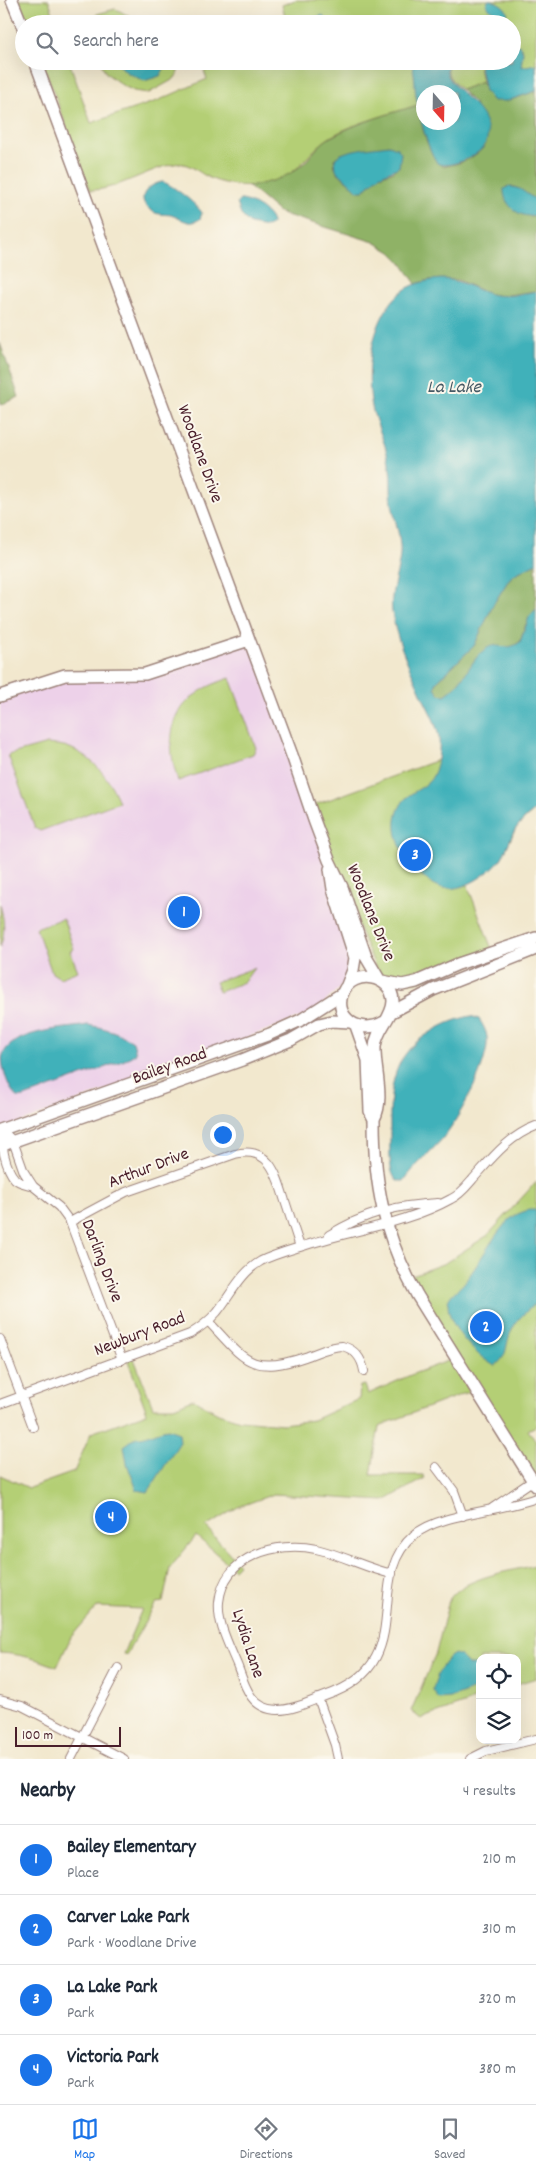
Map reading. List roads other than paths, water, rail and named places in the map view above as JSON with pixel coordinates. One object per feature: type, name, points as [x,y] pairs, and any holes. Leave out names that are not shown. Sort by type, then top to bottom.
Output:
[{"type":"street","points":[[12,0],[18,15]]},
{"type":"street","name":"Woodlane Drive","points":[[39,70],[329,860],[342,887],[366,957],[380,980]]},
{"type":"street","points":[[0,696],[65,675],[145,674],[249,640]]},
{"type":"street","name":"Woodlane Drive","points":[[329,860],[332,889],[355,958],[354,970],[344,991]]},
{"type":"street","points":[[535,1482],[417,1295],[398,1259],[387,1224],[375,1167],[374,1119],[370,1111],[368,1060],[353,1024],[346,1017],[341,1005],[344,991],[348,984],[359,978],[366,976],[396,984],[410,984],[473,958],[536,938]]},
{"type":"street","points":[[353,1024],[370,1028],[433,990],[536,949]]},
{"type":"street","points":[[374,1119],[377,1113],[378,1097],[375,1047],[393,1003],[391,993],[380,980]]},
{"type":"street","name":"Bailey Road","points":[[0,1130],[270,1034],[301,1020],[344,991]]},
{"type":"street","name":"Bailey Road","points":[[1,1146],[242,1060],[291,1040],[319,1024],[332,1021],[353,1024]]},
{"type":"street","name":"Newbury Road","points":[[0,1404],[185,1337],[208,1321],[252,1267],[270,1257],[323,1239],[420,1214],[453,1198],[464,1189],[506,1143],[516,1135],[536,1126]]},
{"type":"street","name":"Darling Drive","points":[[0,1130],[12,1141],[24,1172],[33,1186]]},
{"type":"street","name":"Darling Drive","points":[[0,1130],[1,1146],[14,1178],[33,1186],[59,1207],[70,1222],[122,1360]]},
{"type":"street","name":"Arthur Drive","points":[[70,1222],[135,1188],[235,1154],[249,1152],[262,1157],[274,1170],[300,1247]]},
{"type":"street","name":"Newbury Road","points":[[323,1239],[363,1217],[384,1210],[417,1204],[443,1203]]},
{"type":"street","points":[[208,1321],[238,1353],[260,1365],[286,1364],[342,1346],[348,1347],[356,1354],[364,1371]]},
{"type":"street","points":[[0,1339],[32,1427]]},
{"type":"street","points":[[436,1468],[454,1491],[463,1516]]},
{"type":"street","name":"Lydia Lane","points":[[489,1510],[535,1482]]},
{"type":"street","name":"Lydia Lane","points":[[392,1574],[322,1551],[295,1547],[276,1549],[255,1555],[240,1564],[228,1576],[220,1596],[220,1618],[249,1694],[262,1706],[277,1710],[318,1698],[352,1685],[374,1662],[382,1640],[392,1574],[399,1553],[413,1536],[434,1523],[511,1506],[536,1498]]},
{"type":"street","points":[[71,1759],[118,1668]]},
{"type":"street","points":[[318,1698],[335,1745],[338,1759]]},
{"type":"street","points":[[0,1700],[22,1706],[124,1759]]},
{"type":"street","points":[[470,1759],[486,1750],[536,1739]]},
{"type":"water","points":[[489,0],[501,4],[508,14],[498,15],[486,3]]},
{"type":"water","points":[[521,48],[523,51],[521,67]]},
{"type":"water","points":[[536,64],[536,91],[507,101],[493,101],[485,91],[480,70],[521,70],[521,67]]},
{"type":"water","points":[[124,70],[163,70],[160,76],[144,81]]},
{"type":"water","points":[[413,70],[447,70],[449,78],[455,85],[416,85],[416,96]]},
{"type":"water","points":[[461,92],[478,110],[487,127],[488,135],[481,150],[469,158],[448,165],[437,163],[423,130],[461,130]]},
{"type":"water","points":[[389,145],[397,148],[401,153],[399,167],[379,176],[363,191],[358,191],[336,170],[335,159],[344,153]]},
{"type":"water","points":[[162,182],[177,190],[195,205],[202,213],[200,219],[190,222],[171,215],[156,213],[147,207],[143,198],[144,193],[151,186]]},
{"type":"water","points":[[509,186],[520,189],[536,200],[536,215],[530,216],[519,213],[510,206],[504,195],[504,189]]},
{"type":"water","points":[[240,200],[250,202],[260,208],[269,216],[272,224],[267,227],[250,224],[241,215],[237,203]]},
{"type":"water","name":"La Lake","points":[[441,279],[460,282],[484,292],[501,296],[536,291],[536,563],[510,578],[494,603],[474,646],[437,681],[435,687],[439,694],[445,695],[458,684],[477,657],[487,648],[491,646],[510,647],[520,642],[529,617],[536,609],[536,809],[515,830],[501,859],[496,865],[475,881],[451,889],[438,887],[421,875],[405,856],[396,830],[398,812],[402,804],[408,796],[426,784],[433,775],[438,759],[439,738],[437,728],[402,649],[393,618],[393,589],[400,554],[399,535],[392,504],[389,464],[385,445],[372,407],[369,378],[372,347],[376,332],[390,305],[399,294],[413,285]]},
{"type":"water","points":[[471,1016],[479,1019],[487,1037],[487,1048],[479,1075],[465,1104],[443,1138],[404,1181],[397,1181],[392,1172],[390,1162],[390,1108],[394,1078],[399,1065],[406,1053],[431,1032],[450,1022]]},
{"type":"water","points":[[88,1025],[112,1031],[128,1039],[133,1042],[136,1053],[125,1060],[33,1094],[21,1098],[15,1094],[7,1079],[2,1062],[3,1054],[9,1046],[21,1038],[39,1032]]},
{"type":"water","points":[[529,1210],[536,1210],[536,1303],[514,1326],[505,1353],[500,1362],[495,1366],[472,1348],[457,1330],[449,1312],[448,1300],[470,1275],[502,1227],[509,1220]]},
{"type":"water","points":[[168,1429],[179,1433],[180,1442],[148,1492],[137,1490],[127,1464],[124,1446],[136,1437]]},
{"type":"water","points":[[455,1654],[460,1656],[468,1665],[476,1665],[476,1689],[451,1698],[439,1699],[433,1691],[435,1681],[443,1665]]},
{"type":"place","name":"La Lake Park","points":[[415,855]]},
{"type":"place","name":"Bailey Elementary","points":[[184,912]]},
{"type":"place","name":"Carver Lake Park","points":[[486,1327]]},
{"type":"place","name":"Victoria Park","points":[[111,1517]]}]
